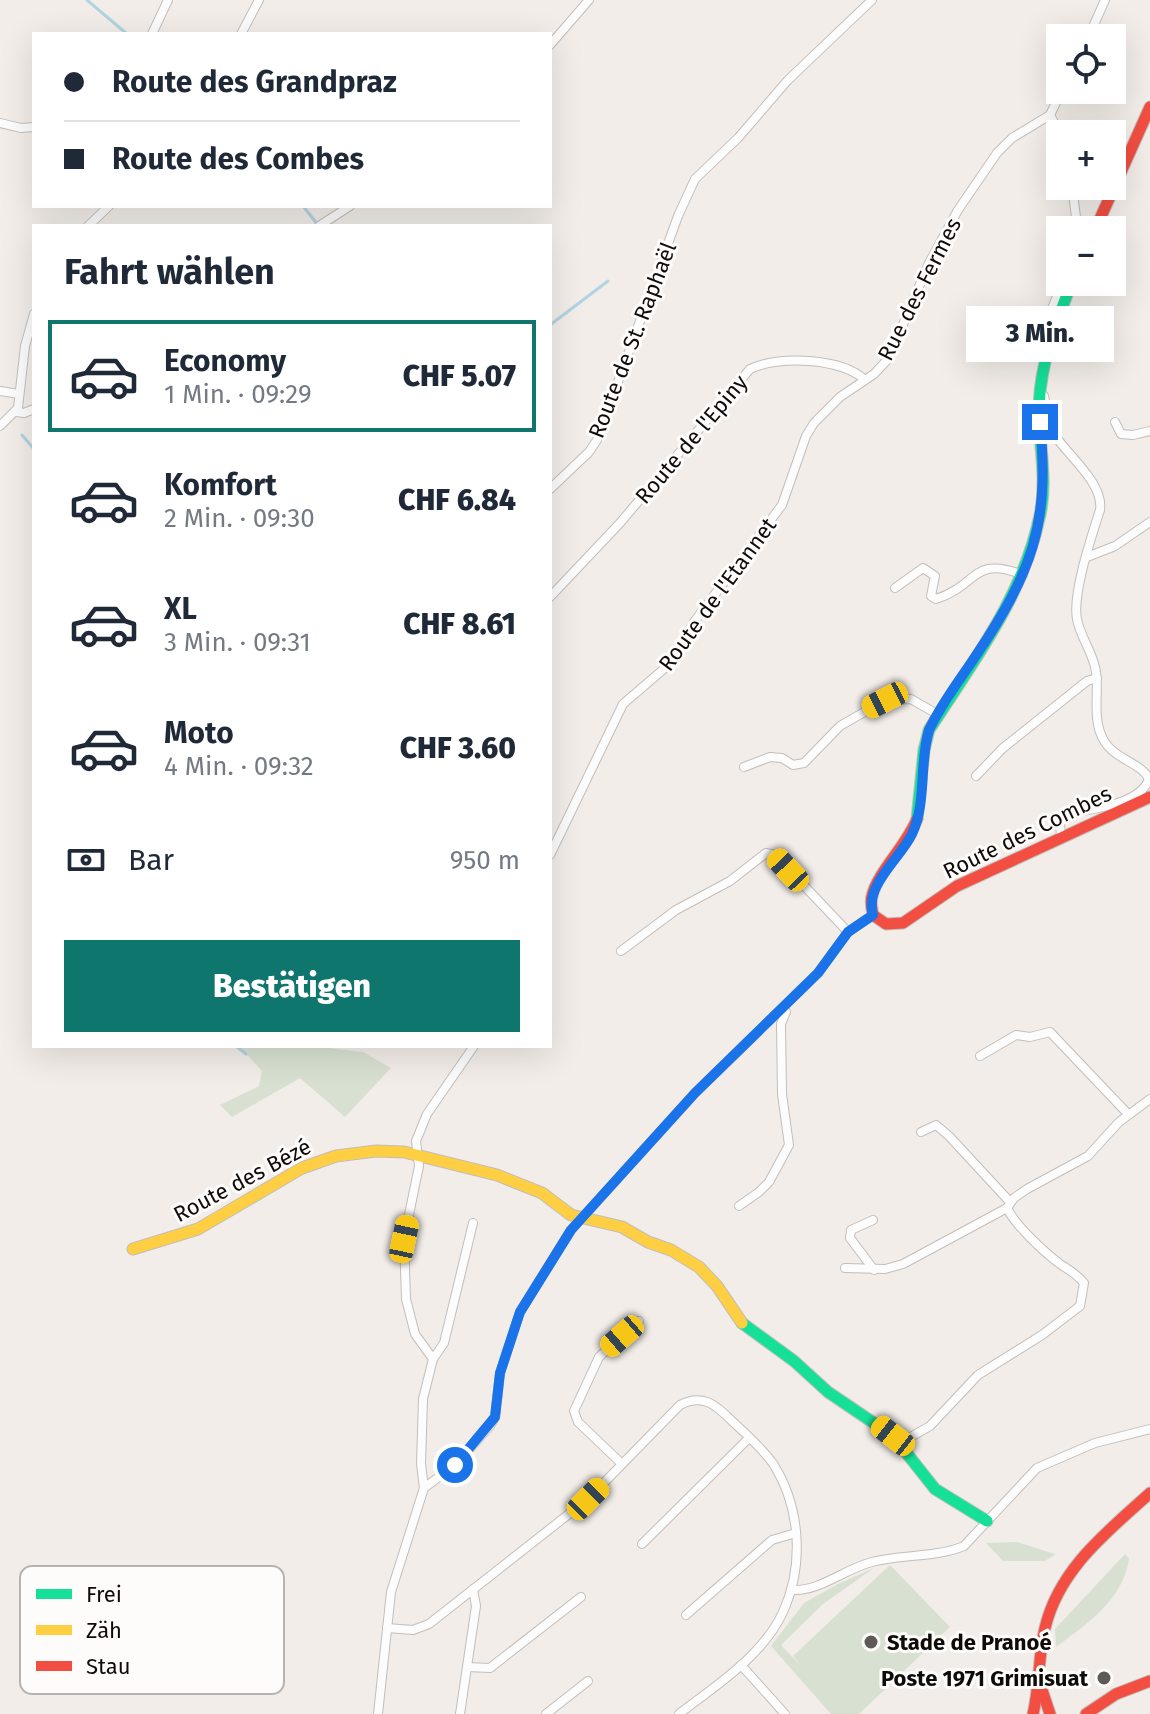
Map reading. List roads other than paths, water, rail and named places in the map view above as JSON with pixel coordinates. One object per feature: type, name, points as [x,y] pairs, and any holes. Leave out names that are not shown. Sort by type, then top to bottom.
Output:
[{"type":"street","points":[[153,32],[168,0]]},
{"type":"street","points":[[242,32],[259,0]]},
{"type":"street","points":[[552,43],[589,0]]},
{"type":"street","name":"Route de St. Raphaël","points":[[552,487],[589,452],[597,440],[678,216],[695,179],[738,138],[788,80],[872,0]]},
{"type":"street","points":[[1094,24],[1105,0]]},
{"type":"street","points":[[1053,120],[1050,115],[1055,104]]},
{"type":"street","points":[[1101,216],[1150,107]]},
{"type":"street","name":"Rue des Fermes","points":[[865,380],[889,358],[945,232],[997,153],[1012,138],[1050,115]]},
{"type":"street","points":[[0,123],[32,127]]},
{"type":"street","points":[[90,224],[107,208]]},
{"type":"street","points":[[322,224],[347,208]]},
{"type":"street","points":[[1051,335],[1045,331],[1045,326],[1057,296]]},
{"type":"street","points":[[424,1488],[455,1465],[490,1426],[495,1417],[500,1373],[520,1312],[582,1217],[695,1093],[818,973],[848,932],[873,915],[873,892],[904,847],[917,821],[929,730],[1003,615],[1023,575],[1034,543],[1042,499],[1039,394],[1051,335],[1066,296]]},
{"type":"street","points":[[0,426],[16,412],[25,346],[32,321]]},
{"type":"street","name":"Route de l'Epiny","points":[[552,595],[620,523],[750,369],[772,361],[809,362],[850,369],[865,380]]},
{"type":"street","name":"Route de l'Etannet","points":[[552,851],[623,704],[672,662],[694,622],[782,505],[806,436],[814,423],[840,397],[865,380]]},
{"type":"street","points":[[0,391],[19,394]]},
{"type":"street","points":[[1039,394],[1044,396],[1056,436],[1072,453],[1100,497],[1100,510],[1077,601],[1077,619],[1095,666],[1098,723],[1103,739],[1120,758],[1145,771],[1149,779],[1148,785],[1140,792],[1101,810],[1068,814],[1060,823],[1061,837]]},
{"type":"street","points":[[16,412],[32,410]]},
{"type":"street","points":[[1115,422],[1118,431],[1127,435],[1150,431]]},
{"type":"street","points":[[1087,557],[1115,546],[1150,522]]},
{"type":"street","points":[[895,588],[923,568],[935,576],[930,592],[936,599],[954,592],[988,568],[1001,567],[1023,575]]},
{"type":"street","points":[[976,776],[1003,748],[1087,681],[1097,678]]},
{"type":"street","points":[[744,767],[770,757],[782,758],[793,765],[804,763],[840,726],[885,700],[911,699],[937,714]]},
{"type":"street","name":"Route des Combes","points":[[873,915],[886,924],[903,923],[957,886],[1150,797]]},
{"type":"street","points":[[621,951],[676,910],[730,881],[766,853],[775,855],[848,932]]},
{"type":"street","points":[[739,1206],[769,1182],[789,1145],[782,1094],[781,1024],[786,1012],[784,1007]]},
{"type":"street","points":[[980,1056],[1016,1035],[1033,1037],[1050,1032],[1128,1114]]},
{"type":"street","points":[[433,1359],[421,1346],[410,1319],[404,1271],[404,1239],[418,1175],[416,1141],[419,1129],[473,1048]]},
{"type":"street","points":[[845,1268],[874,1270],[913,1260],[1008,1205],[1027,1189],[1088,1156],[1128,1114],[1150,1099]]},
{"type":"street","points":[[900,1443],[930,1426],[978,1375],[1042,1335],[1080,1306],[1084,1283],[1013,1217],[1008,1205],[949,1136],[936,1125],[921,1132]]},
{"type":"street","name":"Route des Bézé","points":[[133,1249],[198,1229],[270,1185],[319,1160],[376,1151],[418,1156],[497,1175],[542,1193],[559,1207],[582,1217],[622,1227],[699,1267],[722,1293],[739,1320],[754,1334],[900,1443],[935,1489],[987,1521]]},
{"type":"street","points":[[873,1220],[851,1230],[850,1238],[874,1270]]},
{"type":"street","points":[[378,1714],[391,1592],[424,1488],[421,1464],[423,1399],[433,1359],[444,1343],[473,1223]]},
{"type":"street","points":[[622,1464],[578,1422],[574,1411],[599,1357],[639,1321]]},
{"type":"street","points":[[387,1628],[413,1630],[423,1627],[588,1499],[680,1405],[692,1400],[712,1403],[773,1463],[788,1495],[796,1533],[797,1562],[791,1590],[777,1624],[741,1665],[679,1714]]},
{"type":"street","points":[[791,1590],[807,1591],[843,1572],[872,1562],[957,1549],[972,1540],[1037,1468],[1095,1443],[1150,1429]]},
{"type":"street","points":[[642,1544],[749,1438]]},
{"type":"street","points":[[1040,1682],[1049,1714],[1036,1714],[1046,1622],[1055,1597],[1084,1553],[1150,1493]]},
{"type":"street","points":[[686,1615],[772,1540],[796,1533]]},
{"type":"street","points":[[460,1714],[476,1606],[473,1589]]},
{"type":"street","points":[[467,1667],[490,1668],[581,1597]]},
{"type":"street","points":[[741,1665],[785,1714]]},
{"type":"street","points":[[546,1714],[588,1681]]},
{"type":"street","points":[[1086,1714],[1116,1694],[1150,1681]]},
{"type":"waterway","points":[[87,0],[125,32]]},
{"type":"waterway","points":[[305,208],[317,224]]},
{"type":"waterway","points":[[552,323],[608,281]]},
{"type":"waterway","points":[[22,435],[32,447]]},
{"type":"waterway","points":[[238,1048],[246,1054]]},
{"type":"place","name":"Stade de Pranoé","points":[[871,1642]]},
{"type":"place","name":"Poste 1971 Grimisuat","points":[[1104,1678]]}]
